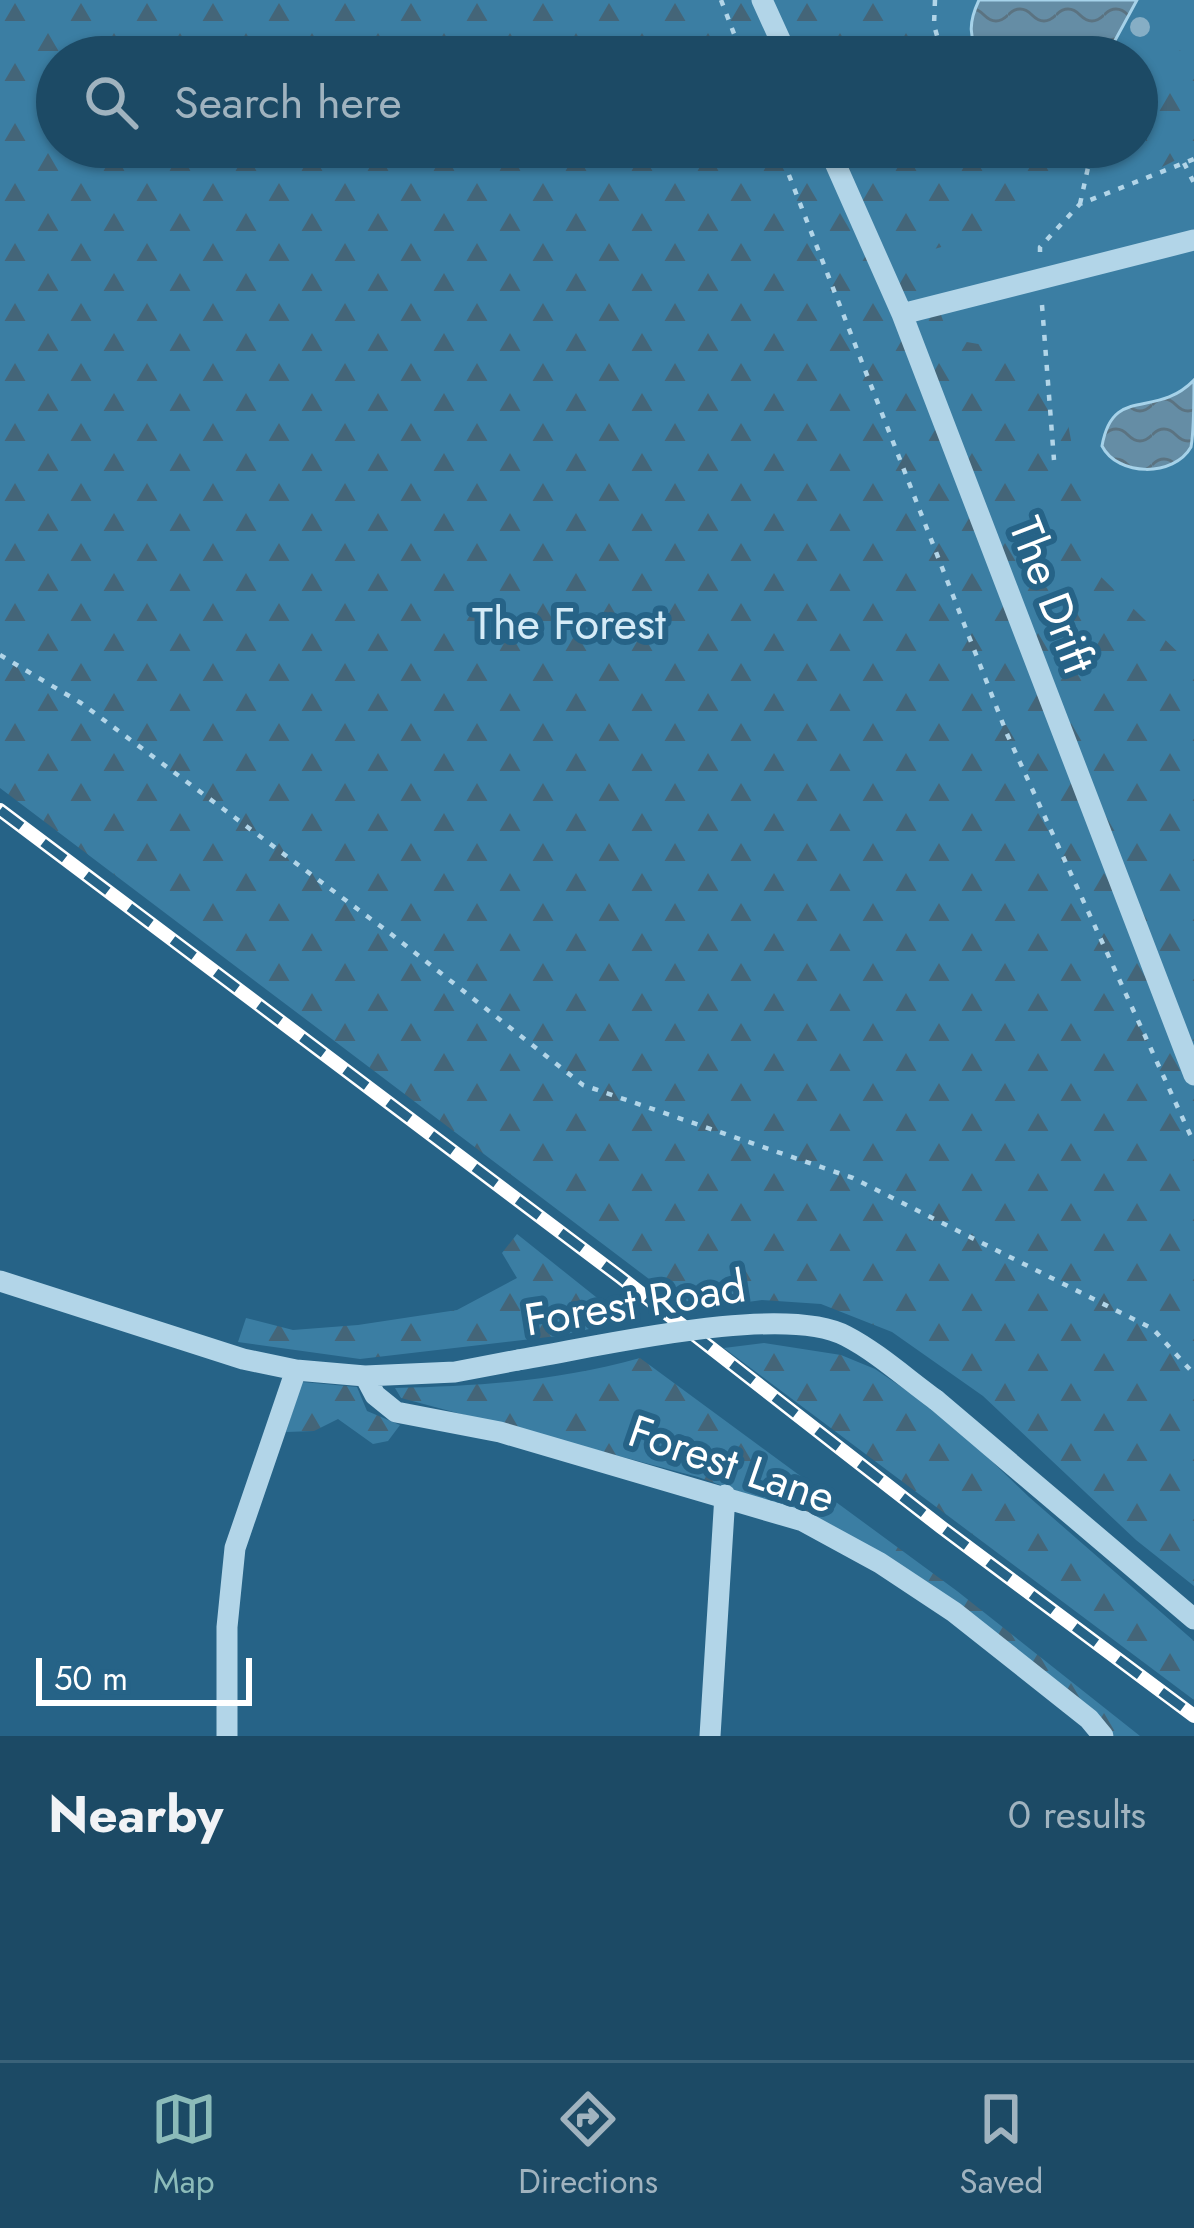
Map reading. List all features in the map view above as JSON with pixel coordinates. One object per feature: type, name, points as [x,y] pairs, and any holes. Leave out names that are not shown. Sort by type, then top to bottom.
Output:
[{"type":"street","points":[[762,0],[778,36]]},
{"type":"street","name":"The Drift","points":[[837,168],[902,314],[1194,1076]]},
{"type":"street","points":[[902,314],[1194,240]]},
{"type":"street","name":"Forest Road","points":[[0,1281],[243,1359],[365,1376],[455,1372],[716,1328],[810,1324],[844,1335],[936,1400],[1194,1619]]},
{"type":"street","points":[[227,1736],[227,1627],[235,1548],[296,1370]]},
{"type":"street","name":"Forest Lane","points":[[365,1376],[375,1395],[396,1412],[500,1432],[803,1521],[880,1563],[954,1612],[1089,1719],[1103,1736]]},
{"type":"street","points":[[710,1736],[725,1496]]},
{"type":"path","points":[[721,0],[735,36]]},
{"type":"path","points":[[935,0],[937,36]]},
{"type":"path","points":[[1054,460],[1040,247],[1080,204],[1194,159]]},
{"type":"path","points":[[1184,163],[1194,184]]},
{"type":"path","points":[[786,168],[1007,734],[1194,1143]]},
{"type":"path","points":[[1080,204],[1088,168]]},
{"type":"path","points":[[0,655],[99,717],[391,934],[583,1085],[853,1178],[1153,1329],[1194,1374]]},
{"type":"green space","name":"The Forest","points":[[0,0],[910,0],[925,36],[36,36],[36,168],[1057,168],[1063,184],[1018,224],[918,254],[950,339],[995,347],[1064,402],[1095,571],[1194,668],[1194,1586],[1136,1540],[983,1396],[892,1332],[821,1304],[762,1300],[690,1310],[0,788]]},
{"type":"green space","points":[[815,0],[1194,0],[1194,1036],[875,168],[1158,168],[1158,36],[828,36]]},
{"type":"green space","points":[[1194,41],[1194,151],[1160,168],[1158,164],[1158,65]]},
{"type":"green space","points":[[517,1234],[626,1321],[557,1336],[360,1359],[238,1342],[246,1318],[293,1330],[457,1310],[517,1278],[502,1253]]},
{"type":"green space","points":[[764,1343],[841,1355],[875,1369],[947,1418],[1029,1497],[1194,1641],[1194,1700],[724,1348]]},
{"type":"green space","points":[[640,1358],[957,1591],[1140,1736],[1114,1736],[1083,1702],[949,1597],[830,1524],[698,1477],[401,1398],[395,1388],[519,1381]]},
{"type":"green space","points":[[302,1382],[357,1387],[367,1411],[400,1425],[388,1441],[373,1444],[338,1419],[314,1431],[286,1432]]},
{"type":"water","points":[[979,0],[1137,0],[1117,36],[972,36]]},
{"type":"water","points":[[1194,380],[1191,447],[1183,457],[1146,469],[1110,456],[1102,446],[1116,415],[1179,392]]},
{"type":"railway","points":[[0,810],[1194,1716]]}]
